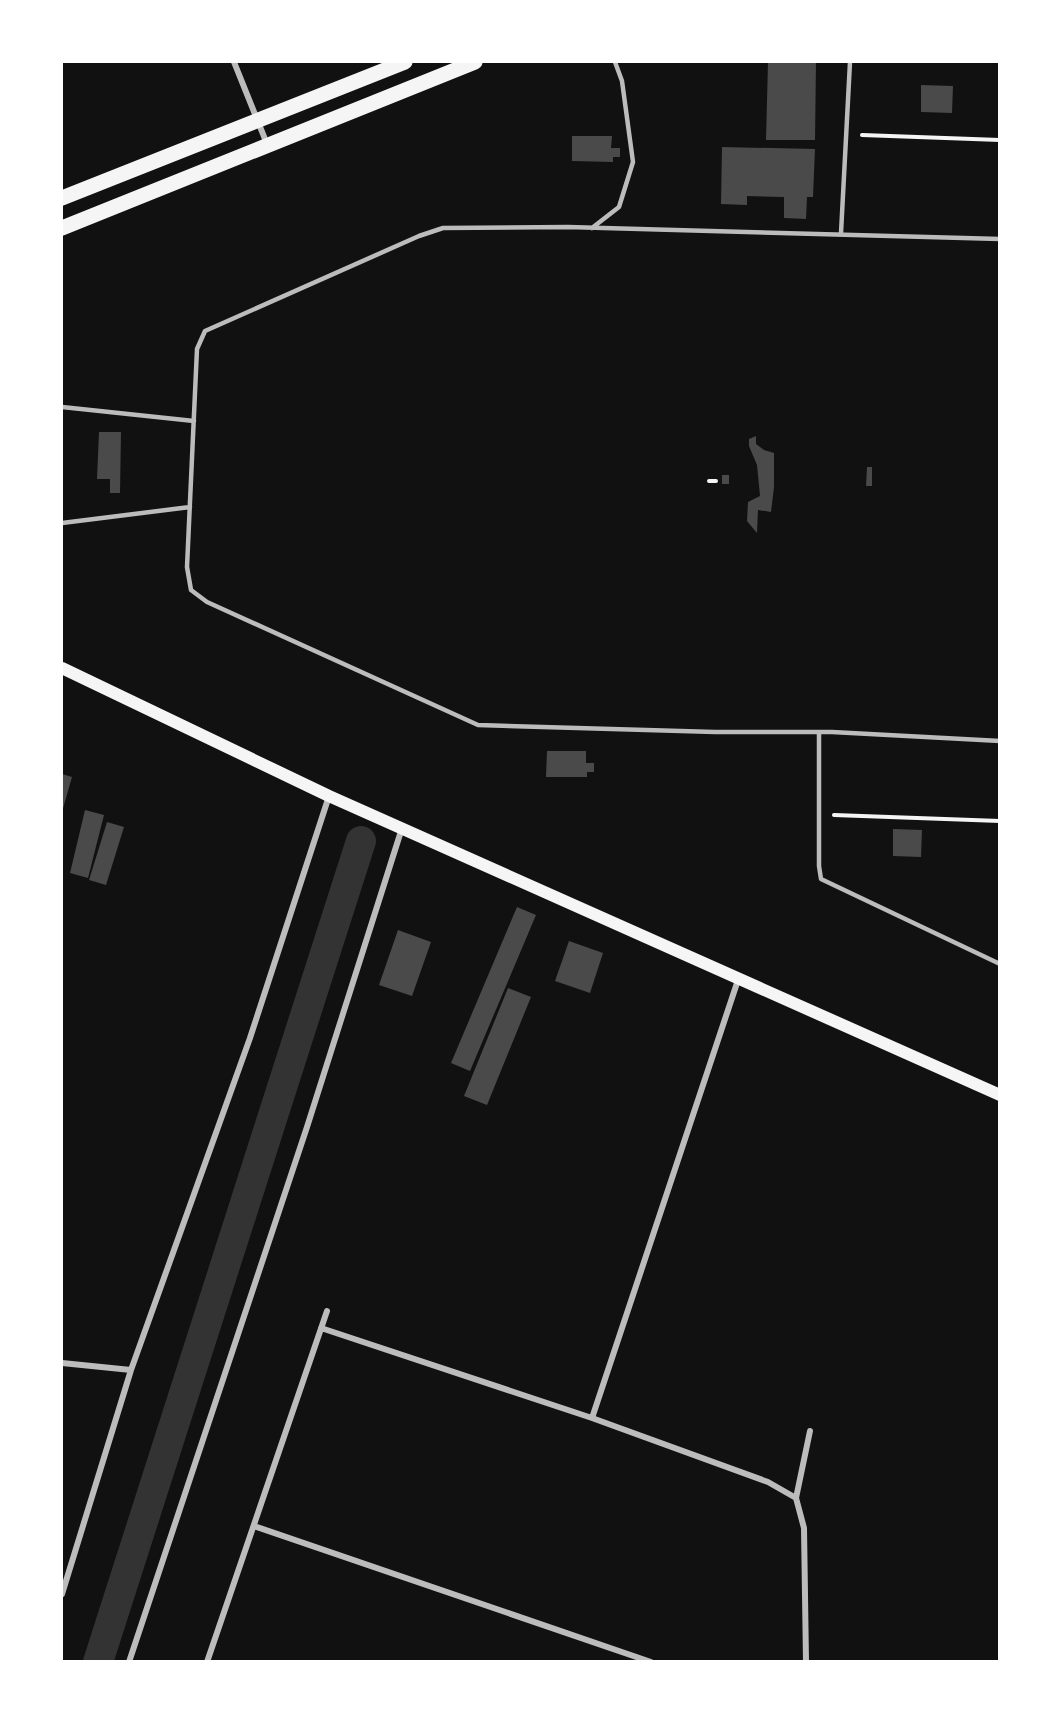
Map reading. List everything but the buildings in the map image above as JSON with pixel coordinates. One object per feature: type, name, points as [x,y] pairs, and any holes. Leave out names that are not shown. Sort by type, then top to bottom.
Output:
[{"type":"main road","points":[[62,198],[405,62]]},
{"type":"main road","points":[[62,228],[475,62]]},
{"type":"main road","points":[[62,668],[329,796],[999,1095]]},
{"type":"street","points":[[234,62],[268,144]]},
{"type":"street","points":[[62,1594],[131,1370],[249,1038],[329,796]]},
{"type":"street","points":[[129,1662],[304,1138],[402,828]]},
{"type":"street","points":[[592,1418],[739,977]]},
{"type":"street","points":[[207,1662],[327,1311]]},
{"type":"street","points":[[321,1328],[592,1418],[768,1482],[796,1498]]},
{"type":"street","points":[[62,1363],[131,1370]]},
{"type":"street","points":[[806,1662],[804,1528],[796,1498],[810,1431]]},
{"type":"street","points":[[254,1526],[646,1661]]},
{"type":"lane","points":[[592,228],[619,207],[633,162],[622,81],[615,62]]},
{"type":"lane","points":[[841,233],[850,62]]},
{"type":"lane","points":[[999,239],[592,228],[442,228],[205,331],[197,349],[187,567],[191,590],[198,597],[467,722],[478,725],[704,732],[819,732],[999,741]]},
{"type":"lane","points":[[62,407],[194,420]]},
{"type":"lane","points":[[62,523],[190,507]]},
{"type":"lane","points":[[819,732],[819,866],[821,879],[999,964]]},
{"type":"path","points":[[846,134],[999,140]]},
{"type":"path","points":[[709,481],[716,481]]},
{"type":"path","points":[[819,814],[999,821]]},
{"type":"waterway","points":[[98,1662],[361,841]]}]
